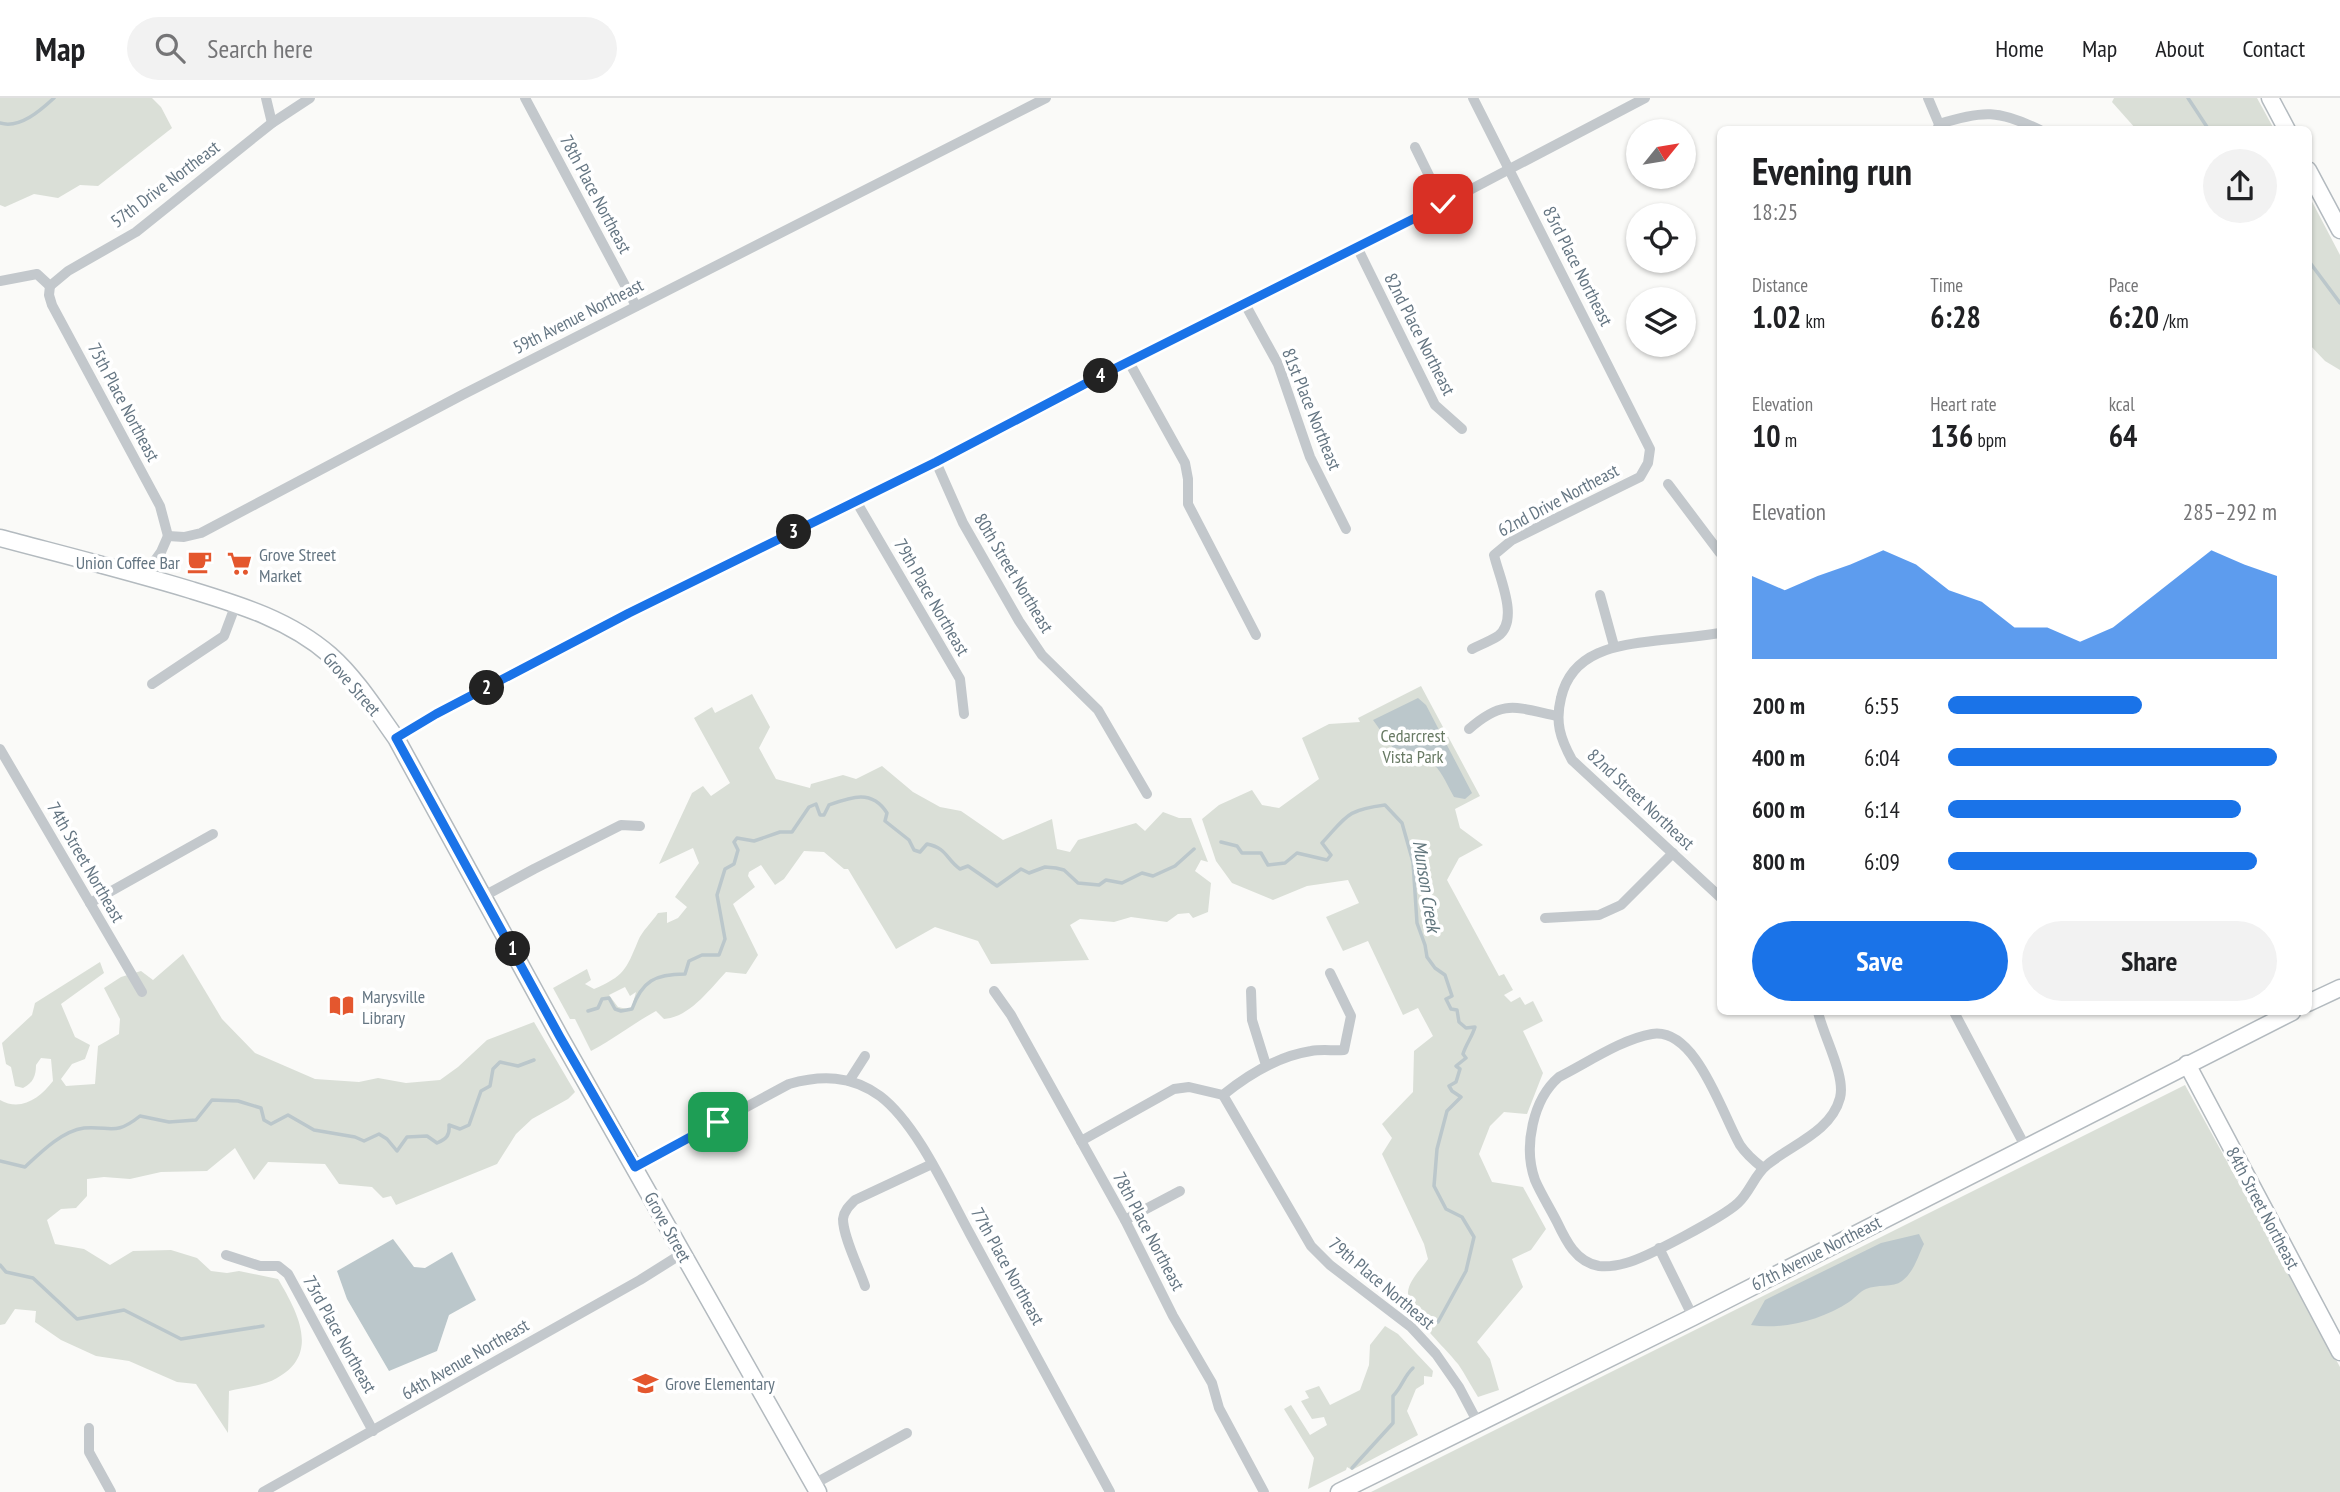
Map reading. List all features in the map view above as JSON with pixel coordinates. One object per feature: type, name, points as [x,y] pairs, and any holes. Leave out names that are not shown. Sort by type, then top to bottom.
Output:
[{"type":"street","points":[[266,98],[272,123]]},
{"type":"street","name":"57th Drive Northeast","points":[[50,286],[68,271],[136,232],[272,123],[310,98]]},
{"type":"street","name":"78th Place Northeast","points":[[525,98],[636,306]]},
{"type":"street","name":"59th Avenue Northeast","points":[[168,536],[184,537],[201,533],[462,395],[1046,98]]},
{"type":"street","name":"83rd Place Northeast","points":[[1474,98],[1650,449]]},
{"type":"street","points":[[396,738],[436,714],[629,613],[936,462],[1645,98]]},
{"type":"street","points":[[1928,98],[1938,126]]},
{"type":"street","points":[[2270,98],[2285,126]]},
{"type":"street","points":[[1941,126],[1971,114],[1994,113],[2032,126]]},
{"type":"street","points":[[1415,147],[1443,204]]},
{"type":"street","points":[[2312,178],[2340,230]]},
{"type":"street","name":"82nd Place Northeast","points":[[1357,247],[1435,405],[1462,429]]},
{"type":"street","points":[[0,281],[37,274],[50,286]]},
{"type":"street","name":"75th Place Northeast","points":[[50,286],[52,305],[160,506],[168,536]]},
{"type":"street","name":"81st Place Northeast","points":[[1245,304],[1278,364],[1310,457],[1346,529]]},
{"type":"street","points":[[1129,362],[1185,463],[1188,504],[1256,635]]},
{"type":"street","name":"62nd Drive Northeast","points":[[1472,649],[1500,635],[1508,621],[1508,607],[1494,555],[1512,540],[1640,477],[1648,463],[1650,449]]},
{"type":"street","name":"80th Street Northeast","points":[[936,462],[963,523],[1019,621],[1042,655],[1098,710],[1147,794]]},
{"type":"street","points":[[1668,484],[1717,549]]},
{"type":"street","name":"79th Place Northeast","points":[[856,501],[960,680],[964,714]]},
{"type":"street","points":[[144,576],[161,552],[168,536]]},
{"type":"street","name":"Grove Street","points":[[0,538],[144,576],[236,604],[291,627],[331,656],[369,699],[396,738],[560,1037],[816,1488]]},
{"type":"street","points":[[1600,595],[1614,646]]},
{"type":"street","points":[[152,684],[224,636],[236,604]]},
{"type":"street","points":[[1469,729],[1487,713],[1513,707],[1557,716],[1563,688],[1572,673],[1589,657],[1614,646],[1717,633]]},
{"type":"street","name":"82nd Street Northeast","points":[[1557,716],[1561,740],[1572,760],[1717,894]]},
{"type":"street","name":"74th Street Northeast","points":[[0,749],[142,992]]},
{"type":"street","points":[[484,897],[621,825],[640,826]]},
{"type":"street","points":[[90,903],[213,834]]},
{"type":"street","points":[[1545,918],[1599,915],[1621,905],[1672,853]]},
{"type":"street","points":[[1081,1141],[1174,1089],[1189,1087],[1223,1095],[1245,1077],[1266,1065],[1312,1050],[1344,1050],[1351,1016],[1330,973]]},
{"type":"street","points":[[2312,1001],[2340,988]]},
{"type":"street","name":"78th Place Northeast","points":[[994,991],[1011,1015],[1125,1220],[1173,1316],[1212,1383],[1219,1408],[1264,1492]]},
{"type":"street","points":[[1251,991],[1252,1020],[1266,1065]]},
{"type":"street","points":[[1763,1168],[1741,1147],[1695,1057],[1678,1040],[1667,1035],[1656,1033],[1634,1039],[1559,1077],[1549,1086],[1536,1109],[1531,1154],[1535,1181],[1569,1247],[1588,1262],[1601,1267],[1627,1263],[1738,1203],[1763,1168],[1830,1119],[1840,1098],[1839,1076],[1819,1015]]},
{"type":"street","points":[[1956,1015],[2025,1146]]},
{"type":"street","name":"67th Avenue Northeast","points":[[1339,1492],[1693,1317],[2286,1015]]},
{"type":"street","points":[[849,1081],[864,1056]]},
{"type":"street","name":"84th Street Northeast","points":[[2187,1064],[2340,1353]]},
{"type":"street","name":"77th Place Northeast","points":[[635,1167],[789,1084],[813,1077],[835,1077],[878,1094],[898,1111],[932,1164],[1110,1492]]},
{"type":"street","name":"79th Place Northeast","points":[[1223,1095],[1311,1246],[1329,1265],[1410,1327],[1436,1354],[1459,1387],[1478,1423]]},
{"type":"street","points":[[865,1286],[845,1231],[843,1218],[846,1208],[855,1200],[932,1164]]},
{"type":"street","points":[[1125,1220],[1180,1191]]},
{"type":"street","points":[[1659,1248],[1693,1317]]},
{"type":"street","name":"64th Avenue Northeast","points":[[263,1492],[683,1253]]},
{"type":"street","name":"73rd Place Northeast","points":[[226,1255],[260,1266],[278,1266],[288,1274],[373,1431]]},
{"type":"street","points":[[89,1428],[89,1452],[111,1492]]},
{"type":"street","points":[[816,1488],[907,1433]]},
{"type":"green space","points":[[0,98],[152,98],[161,107],[172,128],[98,186],[80,185],[58,198],[34,194],[5,207],[0,205]]},
{"type":"green space","points":[[2114,98],[2257,98],[2272,126],[2133,126],[2112,102]]},
{"type":"green space","points":[[2312,202],[2340,255],[2340,370],[2325,361],[2312,347]]},
{"type":"green space","name":"Cedarcrest Vista Park","points":[[1421,686],[1480,796],[1455,809],[1460,828],[1483,845],[1459,858],[1447,880],[1499,976],[1504,974],[1513,990],[1504,995],[1511,1002],[1520,997],[1525,1005],[1533,1001],[1543,1021],[1523,1031],[1543,1073],[1527,1114],[1504,1112],[1490,1126],[1479,1154],[1492,1182],[1523,1187],[1546,1229],[1531,1250],[1512,1259],[1523,1287],[1477,1342],[1490,1359],[1499,1390],[1478,1397],[1458,1364],[1427,1330],[1409,1301],[1411,1283],[1428,1259],[1424,1244],[1382,1154],[1392,1138],[1382,1124],[1413,1092],[1414,1051],[1433,1036],[1418,1008],[1403,1015],[1368,941],[1343,951],[1326,917],[1359,903],[1348,880],[1307,886],[1273,900],[1232,883],[1216,861],[1202,819],[1219,805],[1252,790],[1262,805],[1279,808],[1319,779],[1302,738],[1329,724],[1360,722],[1358,718]]},
{"type":"green space","points":[[752,694],[770,727],[759,748],[776,779],[810,788],[811,784],[843,775],[856,779],[882,766],[913,792],[940,807],[961,811],[1003,840],[1052,819],[1057,849],[1070,852],[1078,840],[1136,823],[1145,831],[1163,812],[1179,818],[1191,818],[1208,862],[1201,860],[1195,871],[1211,883],[1208,912],[1193,918],[1189,913],[1178,914],[1167,922],[1131,917],[1114,922],[1080,919],[1070,925],[1089,960],[991,964],[978,941],[935,927],[896,949],[848,869],[844,869],[824,852],[804,851],[784,879],[775,885],[761,865],[749,872],[748,876],[755,887],[733,904],[758,955],[746,974],[726,972],[691,1008],[664,1019],[656,1011],[591,1051],[575,1019],[570,1019],[553,988],[587,969],[591,980],[585,984],[594,989],[612,980],[627,966],[640,937],[658,913],[667,912],[667,923],[678,918],[687,907],[675,897],[699,863],[693,848],[659,864],[692,793],[703,786],[711,796],[730,783],[694,718],[712,707],[715,713]],"holes":[[[625,987],[630,996],[636,992],[632,1007],[627,1009],[618,1007],[609,995]]]},
{"type":"green space","points":[[183,954],[222,1019],[255,1053],[315,1079],[359,1082],[378,1078],[406,1083],[440,1080],[487,1040],[534,1022],[575,1092],[568,1099],[532,1119],[516,1134],[497,1164],[396,1205],[391,1196],[383,1198],[372,1187],[339,1184],[325,1164],[268,1162],[254,1180],[235,1148],[207,1171],[161,1172],[130,1179],[87,1179],[87,1196],[76,1208],[61,1209],[47,1220],[55,1244],[84,1249],[110,1265],[133,1251],[171,1250],[197,1258],[211,1271],[239,1271],[278,1279],[285,1291],[298,1318],[301,1332],[302,1345],[298,1357],[290,1368],[272,1381],[229,1391],[228,1433],[196,1384],[177,1382],[129,1361],[96,1356],[61,1340],[35,1322],[36,1311],[15,1309],[5,1324],[0,1325],[0,1100],[23,1104],[36,1098],[53,1081],[51,1059],[41,1058],[36,1065],[32,1081],[23,1088],[15,1086],[11,1067],[6,1064],[2,1043],[32,1015],[35,1003],[100,962],[104,973],[61,1004],[75,1037],[90,1045],[85,1059],[72,1064],[61,1079],[66,1086],[95,1084],[98,1046],[119,1034],[120,1019],[104,988],[121,977],[141,971],[153,980]]},
{"type":"green space","points":[[2185,1085],[2340,1367],[2340,1492],[1371,1492]]},
{"type":"green space","points":[[1385,1326],[1398,1334],[1433,1371],[1432,1377],[1424,1376],[1424,1384],[1416,1389],[1407,1411],[1418,1435],[1352,1470],[1347,1467],[1346,1470],[1308,1489],[1314,1458],[1284,1409],[1291,1405],[1310,1435],[1327,1425],[1324,1417],[1312,1419],[1301,1401],[1309,1398],[1305,1391],[1319,1386],[1330,1405],[1360,1390],[1369,1365],[1370,1345]]},
{"type":"shaded area","points":[[1418,698],[1426,705],[1472,793],[1465,799],[1454,797],[1443,776],[1425,757],[1393,748],[1373,720]]},
{"type":"shaded area","points":[[1919,1234],[1924,1244],[1910,1273],[1902,1281],[1866,1289],[1849,1302],[1815,1319],[1789,1325],[1751,1325],[1765,1300],[1881,1243]]},
{"type":"shaded area","points":[[393,1239],[414,1267],[425,1268],[452,1252],[476,1300],[449,1315],[437,1351],[389,1371],[347,1299],[337,1271]]},
{"type":"waterway","points":[[0,123],[22,121],[54,98]]},
{"type":"waterway","points":[[2188,98],[2206,126]]},
{"type":"waterway","points":[[2312,265],[2340,303]]},
{"type":"waterway","name":"Munson Creek","points":[[588,1011],[598,1008],[602,999],[609,998],[615,1009],[632,1009],[640,992],[651,981],[685,974],[689,961],[702,955],[719,955],[725,939],[717,895],[725,869],[734,864],[738,850],[734,842],[737,838],[754,841],[780,832],[792,832],[809,807],[816,804],[820,815],[824,815],[829,805],[845,800],[861,797],[875,800],[887,813],[885,821],[909,840],[914,850],[920,852],[927,844],[934,846],[943,851],[960,869],[968,866],[997,886],[1021,869],[1029,873],[1045,867],[1064,870],[1078,883],[1099,885],[1106,880],[1122,883],[1142,873],[1153,876],[1175,866],[1194,849]]},
{"type":"waterway","name":"Munson Creek","points":[[1221,842],[1237,846],[1242,853],[1261,853],[1268,865],[1285,863],[1297,853],[1327,860],[1331,855],[1322,843],[1343,820],[1355,812],[1385,805],[1402,823],[1413,862],[1417,923],[1427,957],[1435,968],[1445,975],[1452,996],[1446,999],[1451,1009],[1457,1010],[1459,1022],[1466,1028],[1475,1027],[1463,1054],[1466,1058],[1456,1066],[1460,1069],[1456,1082],[1449,1086],[1461,1097],[1447,1111],[1437,1149],[1434,1186],[1446,1209],[1462,1217],[1474,1237],[1466,1271],[1438,1322]]},
{"type":"waterway","name":"Munson Creek","points":[[0,1161],[25,1167],[68,1133],[84,1128],[119,1128],[140,1116],[169,1122],[196,1120],[212,1100],[238,1101],[261,1108],[264,1120],[271,1124],[288,1115],[314,1130],[364,1141],[379,1134],[397,1151],[407,1137],[427,1136],[437,1143],[447,1137],[449,1125],[460,1129],[469,1125],[481,1091],[490,1086],[493,1069],[500,1062],[518,1066],[534,1060]]},
{"type":"waterway","points":[[0,1265],[6,1272],[33,1278],[77,1319],[124,1310],[181,1339],[263,1326]]},
{"type":"waterway","name":"Munson Creek","points":[[1352,1468],[1393,1423],[1393,1396],[1413,1368]]},
{"type":"place","name":"Union Coffee Bar","points":[[200,562]]},
{"type":"place","name":"Grove Street Market","points":[[239,564]]},
{"type":"place","name":"Marysville Library","points":[[342,1006]]},
{"type":"place","name":"Grove Elementary","points":[[645,1383]]},
{"type":"route","points":[[718,1122],[635,1167],[560,1037],[396,738],[436,714],[629,613],[936,462],[1100,376],[1443,204]]}]
